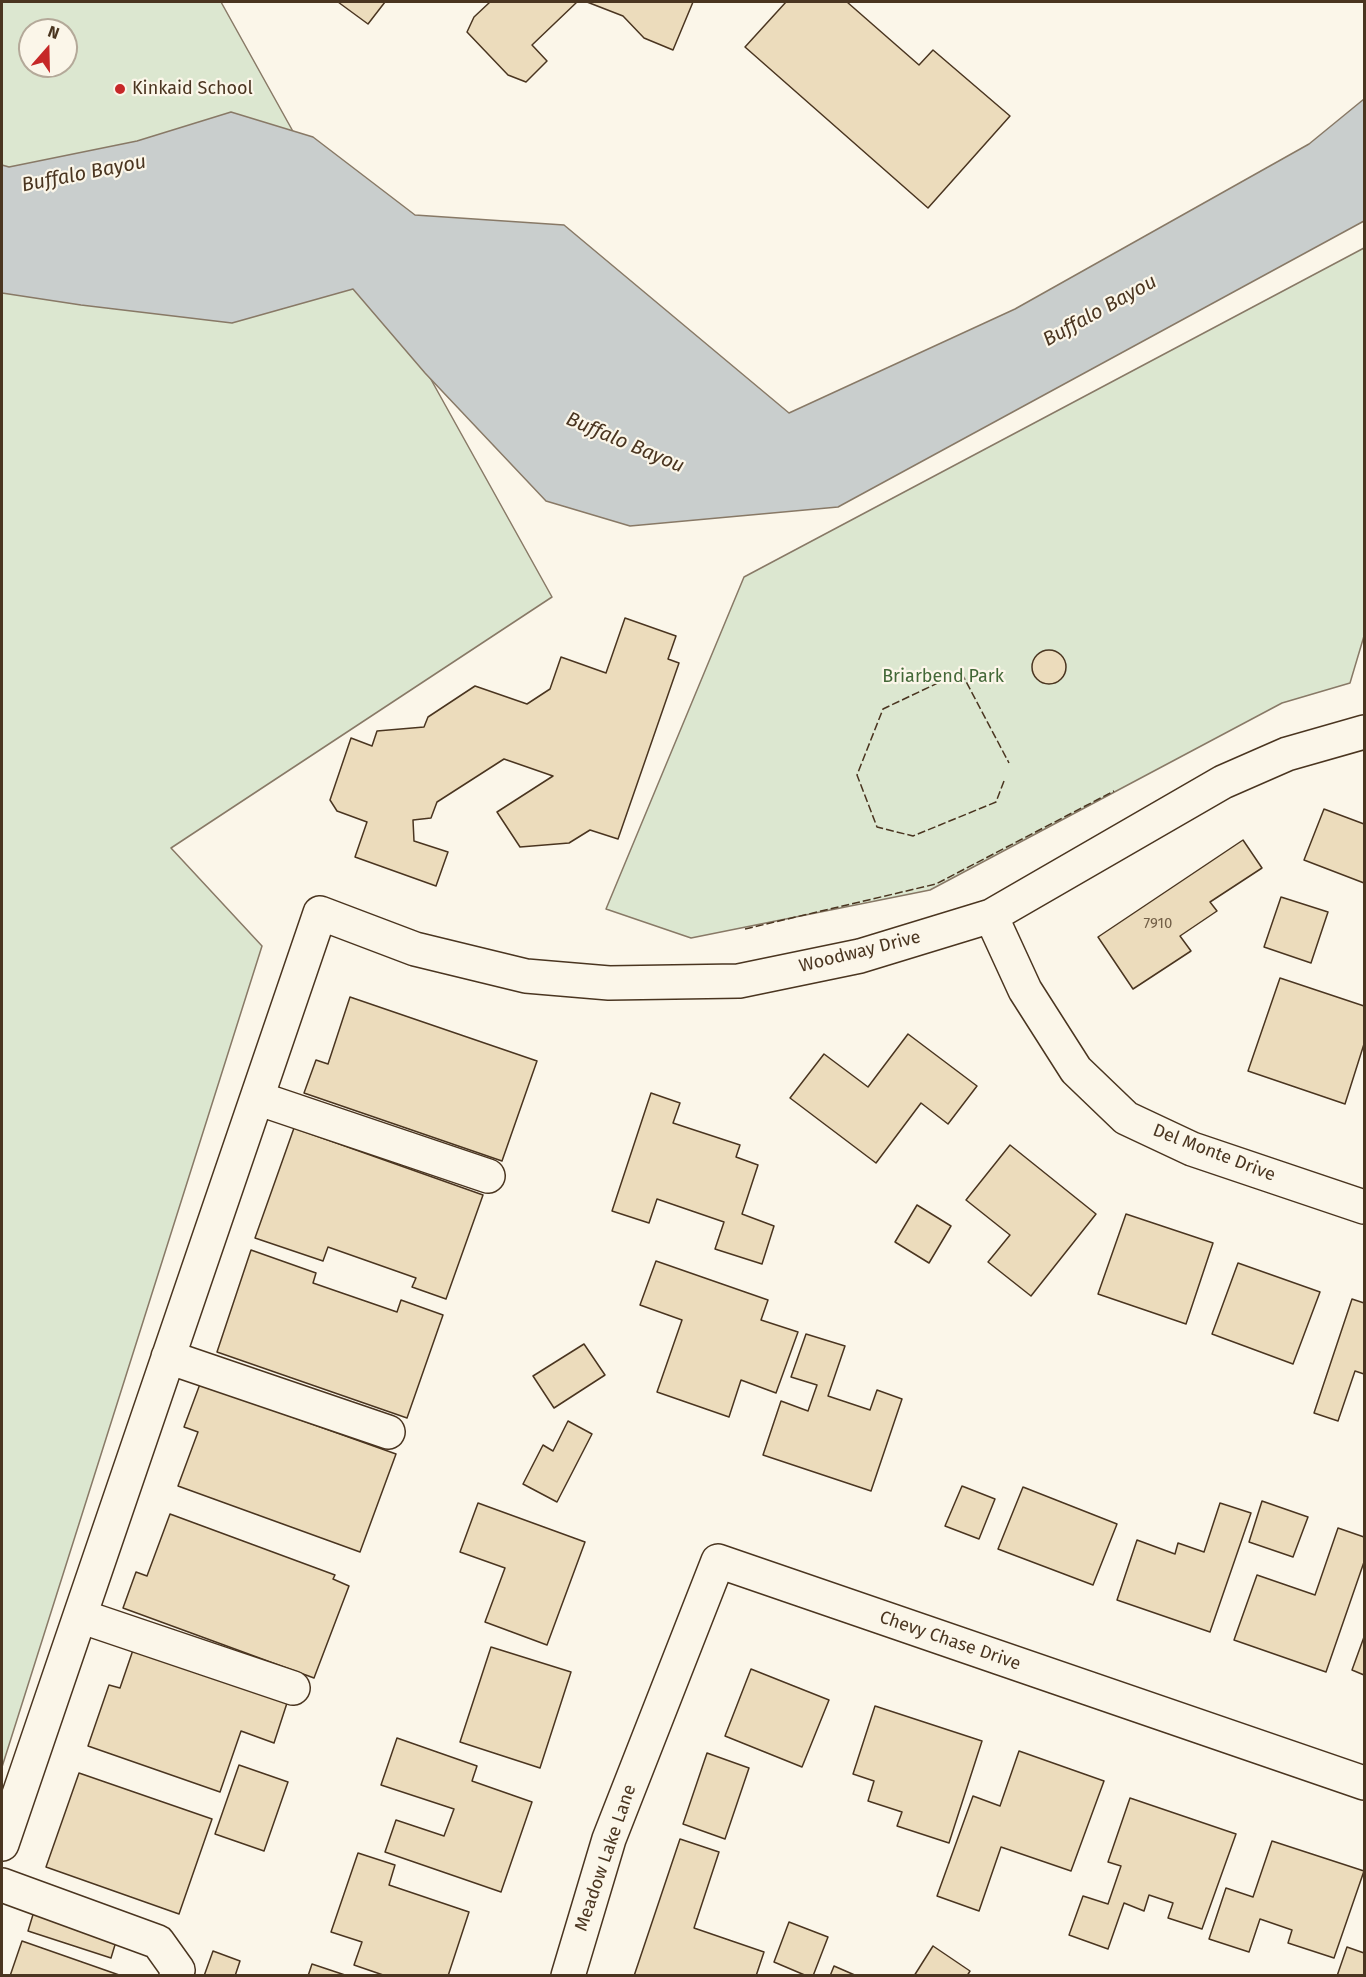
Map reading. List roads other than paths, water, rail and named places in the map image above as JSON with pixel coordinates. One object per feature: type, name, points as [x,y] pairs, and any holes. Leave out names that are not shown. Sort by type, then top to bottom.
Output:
[{"type":"street","name":"Woodway Drive","points":[[257,1098],[320,913],[415,949],[526,976],[609,983],[739,981],[861,956],[991,916],[1222,782],[1287,754],[1365,732]]},
{"type":"street","name":"Del Monte Drive","points":[[991,916],[1025,990],[1076,1070],[1126,1118],[1192,1149],[1365,1207]]},
{"type":"street","points":[[2,1844],[257,1098],[488,1176]]},
{"type":"street","points":[[168,1358],[388,1432]]},
{"type":"street","name":"Chevy Chase Drive","points":[[648,1741],[718,1561],[1365,1783]]},
{"type":"street","points":[[80,1616],[293,1688]]},
{"type":"street","name":"Meadow Lake Lane","points":[[568,1976],[609,1839],[648,1741]]},
{"type":"street","points":[[2,1885],[158,1941],[178,1970],[176,1976]]},
{"type":"water","name":"Buffalo Bayou","points":[[1364,99],[1364,221],[838,507],[630,526],[546,501],[425,373],[353,289],[232,323],[2,293],[2,165],[9,167],[137,141],[231,112],[313,137],[415,215],[564,225],[789,413],[1015,309],[1309,144]]},
{"type":"place","name":"Kinkaid School","points":[[120,89]]},
{"type":"park label","name":"Briarbend Park","points":[[943,677]]}]
